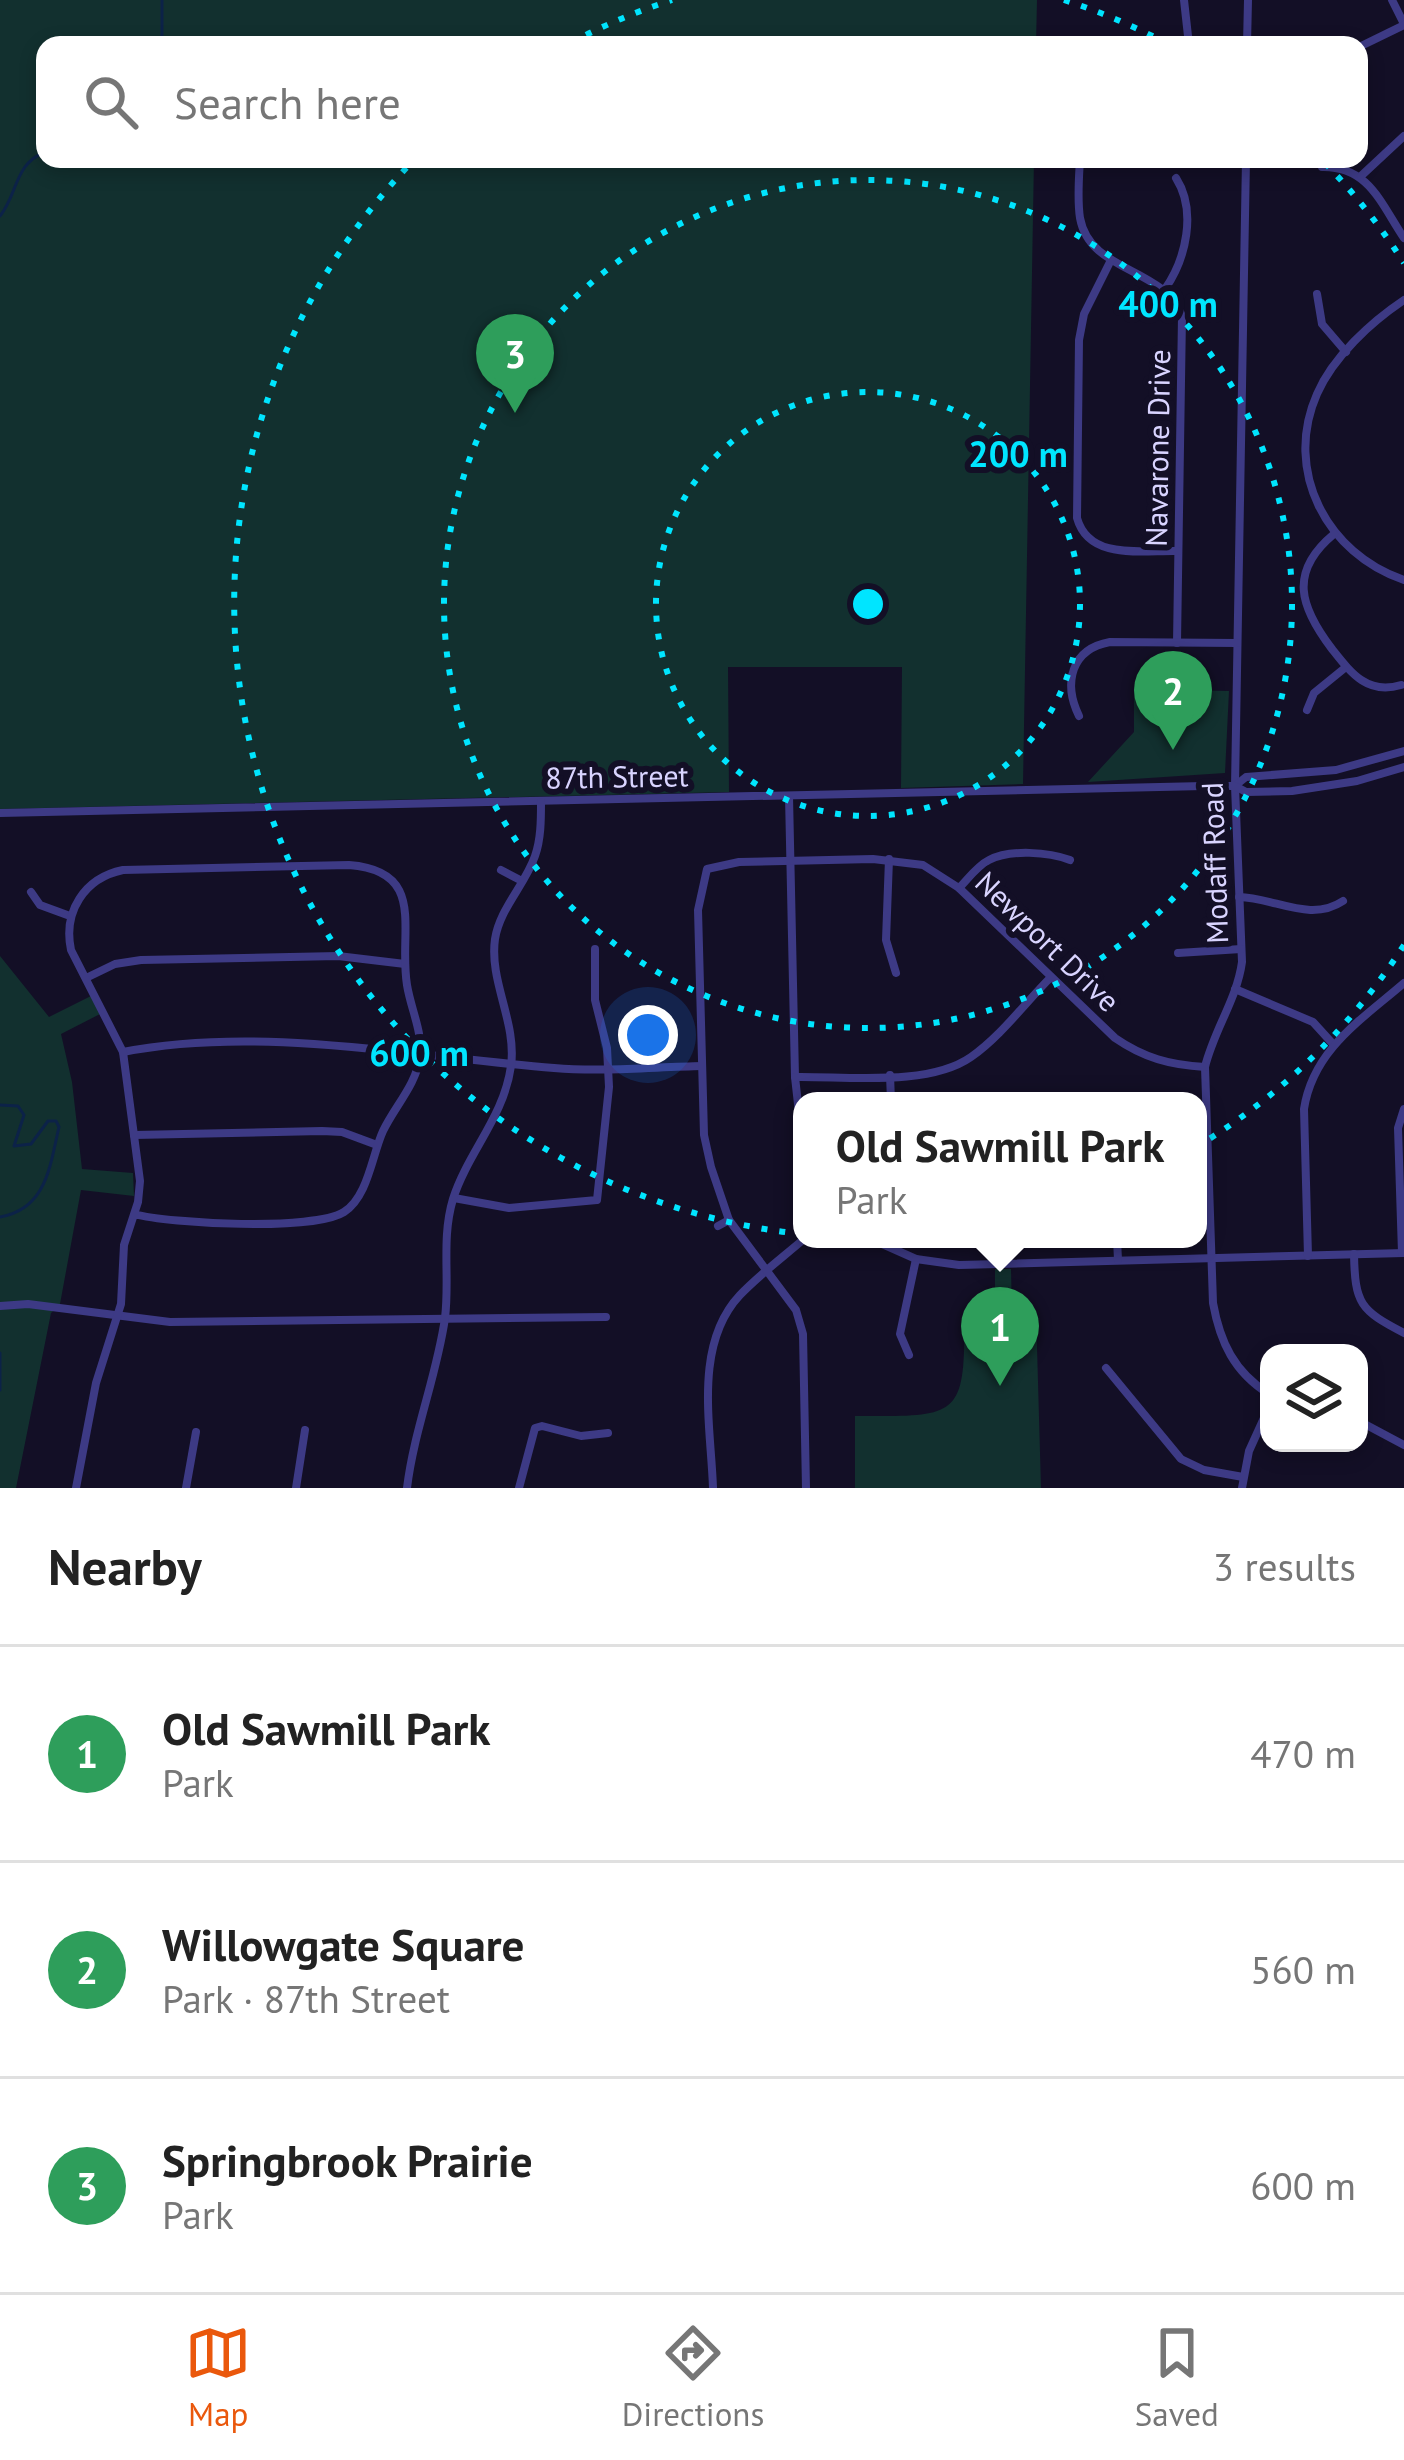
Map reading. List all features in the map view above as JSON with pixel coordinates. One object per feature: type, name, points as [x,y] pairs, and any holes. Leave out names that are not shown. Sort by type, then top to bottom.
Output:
[{"type":"street","points":[[1184,0],[1188,36]]},
{"type":"street","points":[[1247,36],[1248,0]]},
{"type":"street","points":[[1368,43],[1404,25],[1392,0]]},
{"type":"street","points":[[1361,176],[1404,136]]},
{"type":"street","points":[[1080,168],[1081,223],[1088,239],[1111,260],[1165,289],[1184,254],[1185,198],[1176,178]]},
{"type":"street","name":"Modaff Road","points":[[1206,1092],[1205,1066],[1235,989],[1241,949],[1235,786],[1246,168]]},
{"type":"street","points":[[1344,168],[1361,176],[1404,238]]},
{"type":"street","points":[[1111,260],[1084,314],[1078,340],[1077,518],[1084,536],[1098,546],[1179,551]]},
{"type":"street","name":"Navarone Drive","points":[[1165,289],[1179,308],[1183,325],[1177,643]]},
{"type":"street","points":[[1317,294],[1322,324],[1346,352]]},
{"type":"street","points":[[1404,300],[1346,352],[1317,394],[1306,437],[1312,493],[1334,534],[1367,563],[1404,580]]},
{"type":"street","points":[[1334,534],[1307,566],[1304,599],[1313,625],[1346,667],[1368,686],[1401,685]]},
{"type":"street","points":[[1079,716],[1071,695],[1071,677],[1088,649],[1111,642],[1237,644]]},
{"type":"street","points":[[1307,710],[1314,693],[1346,667]]},
{"type":"street","name":"87th Street","points":[[1235,786],[1246,777],[1336,770],[1404,751]]},
{"type":"street","name":"87th Street","points":[[0,813],[1235,786],[1246,792],[1314,788],[1404,767]]},
{"type":"street","points":[[789,796],[797,1092]]},
{"type":"street","points":[[407,1488],[446,1316],[446,1243],[454,1198],[499,1112],[512,1064],[511,1030],[495,949],[508,905],[534,859],[541,802]]},
{"type":"street","points":[[959,888],[996,857],[1045,854],[1070,860]]},
{"type":"street","points":[[889,860],[886,940],[896,973]]},
{"type":"street","name":"Newport Drive","points":[[806,1488],[803,1334],[796,1310],[730,1220],[704,1135],[698,910],[706,869],[740,862],[791,861],[889,860],[923,866],[959,888],[1137,1054],[1180,1066],[1205,1066]]},
{"type":"street","points":[[76,1488],[96,1383],[118,1316],[124,1245],[140,1180],[124,1052],[69,942],[70,916],[88,886],[123,870],[360,866],[393,878],[406,917],[405,964],[420,1054],[415,1076],[348,1210],[332,1217],[181,1223],[134,1214]]},
{"type":"street","points":[[501,870],[522,881]]},
{"type":"street","points":[[31,892],[40,905],[70,916]]},
{"type":"street","points":[[1240,897],[1275,900],[1311,912],[1342,901]]},
{"type":"street","points":[[454,1198],[509,1208],[598,1200],[608,1100],[607,1048],[595,1000],[595,949]]},
{"type":"street","points":[[1178,953],[1241,949]]},
{"type":"street","points":[[86,978],[115,964],[141,960],[338,956],[405,964]]},
{"type":"street","points":[[795,1077],[944,1070],[967,1060],[1051,976]]},
{"type":"street","points":[[1308,1256],[1304,1109],[1316,1069],[1333,1044],[1404,983]]},
{"type":"street","points":[[1235,989],[1313,1022],[1333,1044]]},
{"type":"street","points":[[124,1052],[153,1046],[296,1043],[512,1064],[607,1069],[702,1066]]},
{"type":"street","points":[[890,1076],[891,1092]]},
{"type":"street","points":[[891,1248],[916,1259],[959,1265],[1403,1253],[1398,1128],[1404,1108]]},
{"type":"street","name":"Modaff Road","points":[[1207,1121],[1218,1332],[1234,1363],[1260,1389]]},
{"type":"street","points":[[134,1135],[334,1131],[377,1145]]},
{"type":"street","points":[[718,1226],[730,1220]]},
{"type":"street","points":[[713,1488],[709,1360],[715,1336],[738,1298],[793,1248]]},
{"type":"street","points":[[1117,1248],[1118,1261]]},
{"type":"street","points":[[1354,1255],[1359,1301],[1370,1314],[1404,1333]]},
{"type":"street","points":[[909,1355],[900,1334],[916,1259]]},
{"type":"street","points":[[0,1306],[28,1304],[170,1322],[606,1317]]},
{"type":"street","points":[[1106,1368],[1181,1459],[1204,1470],[1242,1482],[1260,1428]]},
{"type":"street","points":[[1368,1426],[1404,1444]]},
{"type":"street","points":[[519,1488],[535,1428],[581,1436],[608,1432]]},
{"type":"street","points":[[296,1488],[305,1430]]},
{"type":"street","points":[[186,1488],[196,1432]]},
{"type":"green space","points":[[0,0],[1037,0],[1036,36],[36,36],[36,168],[1034,168],[1023,784],[901,788],[902,667],[728,667],[729,792],[0,809]]},
{"type":"green space","points":[[1134,689],[1229,691],[1225,773],[1088,782],[1134,732]]},
{"type":"green space","points":[[0,956],[49,1017],[91,996],[102,1013],[61,1034],[82,1169],[133,1173],[134,1196],[81,1190],[60,1304],[51,1313],[16,1488],[0,1488]]},
{"type":"green space","points":[[995,1269],[1011,1269],[1012,1312],[1036,1311],[1041,1488],[855,1488],[855,1416],[916,1415],[949,1404],[962,1374],[964,1312],[995,1312]]},
{"type":"waterway","points":[[162,0],[162,36]]},
{"type":"waterway","points":[[0,216],[22,172],[36,156]]},
{"type":"waterway","points":[[0,1105],[18,1106],[24,1115],[14,1146],[31,1144],[48,1121],[56,1121],[59,1127],[49,1170],[37,1195],[28,1205],[0,1217]]},
{"type":"waterway","points":[[0,1353],[0,1390]]},
{"type":"place","name":"Springbrook Prairie","points":[[515,413]]},
{"type":"place","name":"Willowgate Square","points":[[1173,750]]},
{"type":"place","name":"Old Sawmill Park","points":[[1000,1386]]}]
